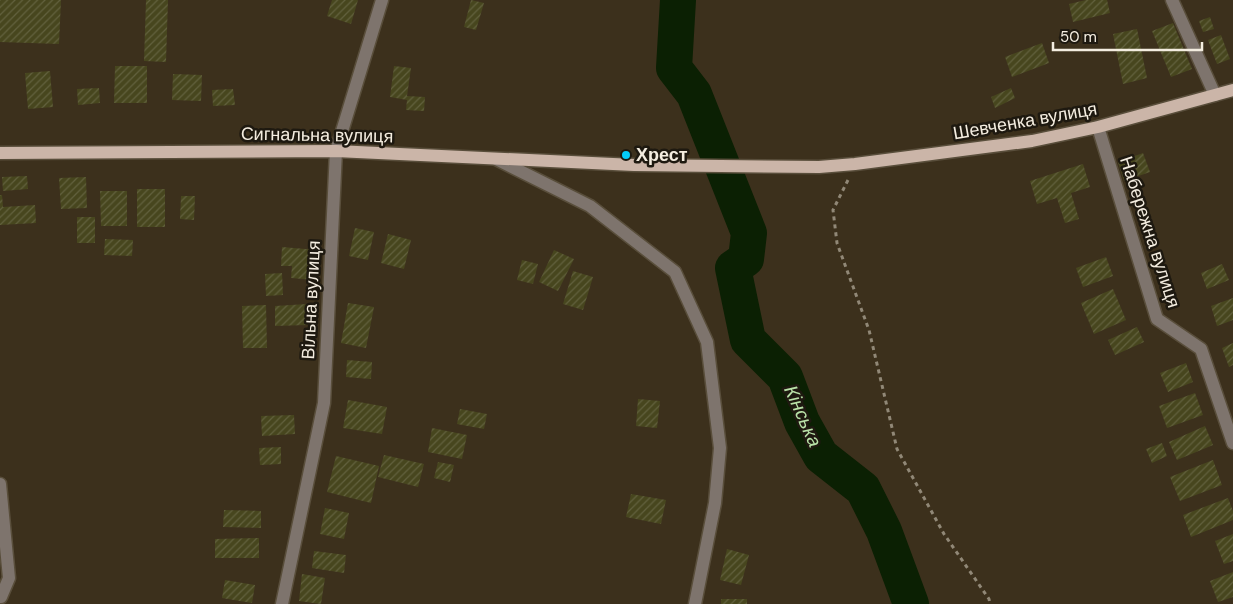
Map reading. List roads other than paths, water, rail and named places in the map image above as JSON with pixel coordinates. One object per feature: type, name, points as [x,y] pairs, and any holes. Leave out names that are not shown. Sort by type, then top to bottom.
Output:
[{"type":"main road","name":"Шевченка вулиця","points":[[634,165],[819,167],[855,164],[1032,141],[1098,127],[1233,90]]},
{"type":"main road","name":"Сигнальна вулиця","points":[[0,153],[336,151],[634,165]]},
{"type":"street","name":"Вільна вулиця","points":[[282,604],[324,403],[336,151],[382,0]]},
{"type":"street","points":[[1172,0],[1215,95]]},
{"type":"street","name":"Набережна вулиця","points":[[1098,127],[1157,319],[1202,349],[1233,443]]},
{"type":"street","points":[[496,159],[590,206],[675,272],[707,342],[720,448],[715,503],[696,604]]},
{"type":"street","points":[[0,484],[9,578],[2,597],[0,597]]},
{"type":"waterway","name":"Кінська","points":[[678,0],[674,68],[694,94],[749,233],[746,259],[733,268],[748,340],[785,377],[802,422],[821,456],[863,489],[884,531],[911,604]]},
{"type":"place","name":"Хрест","points":[[626,155]]}]
